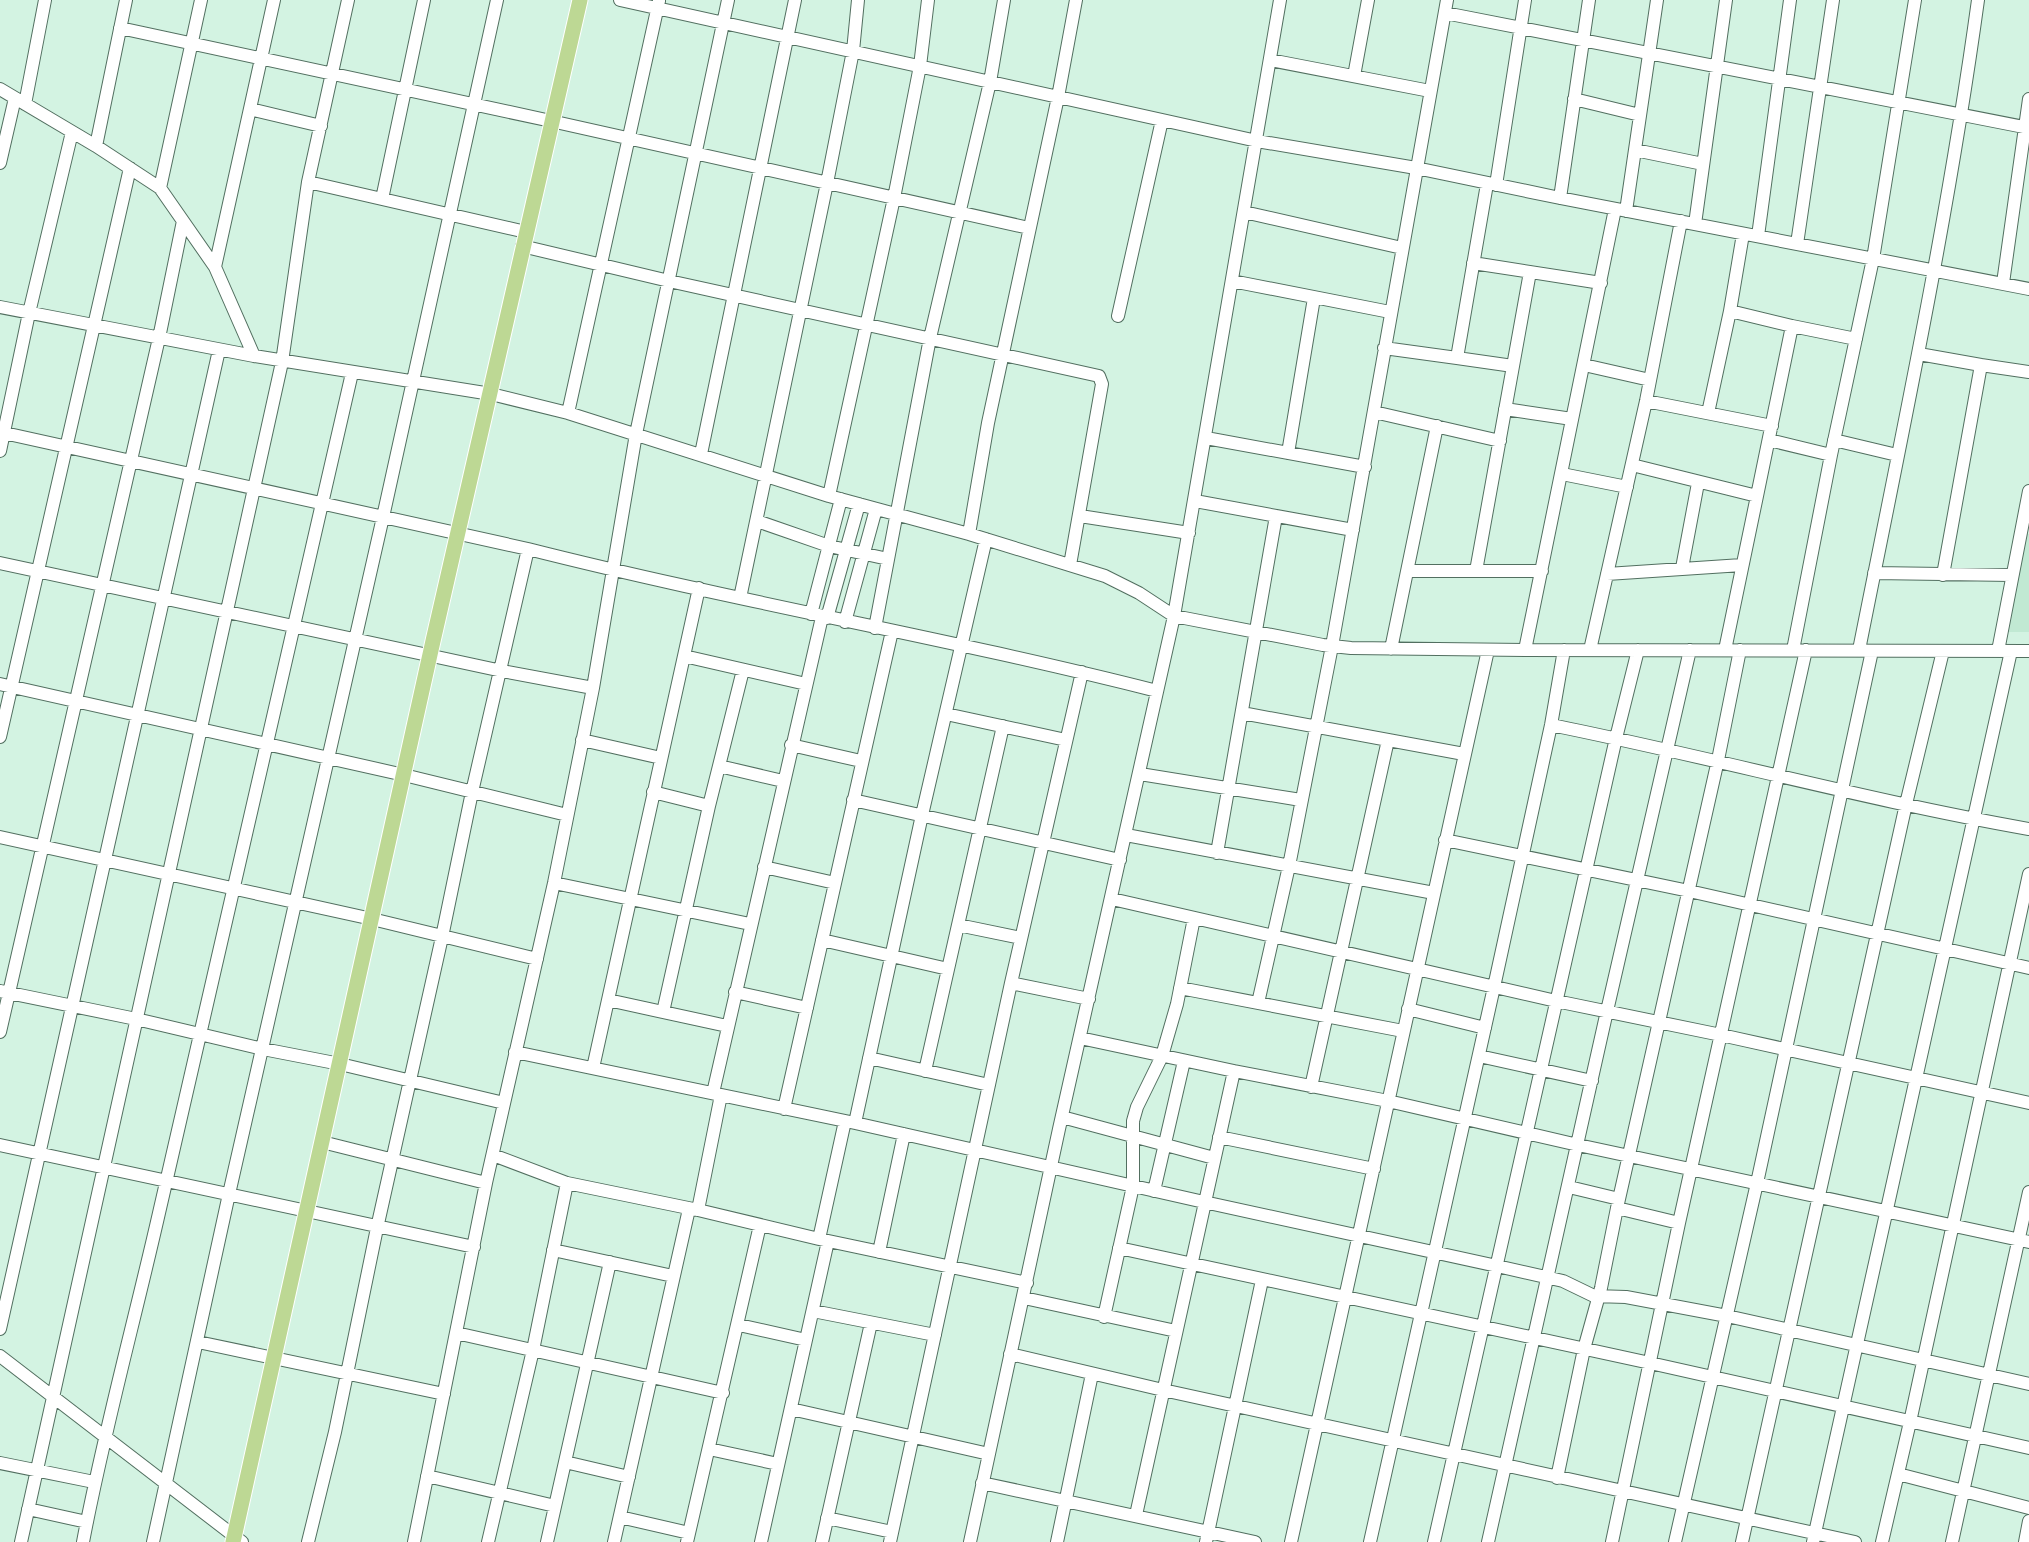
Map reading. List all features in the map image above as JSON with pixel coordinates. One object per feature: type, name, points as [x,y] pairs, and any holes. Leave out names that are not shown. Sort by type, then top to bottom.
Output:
[{"type":"main road","points":[[237,1540],[306,1212],[430,654],[580,0]]},
{"type":"street","points":[[0,163],[20,101],[45,0]]},
{"type":"street","points":[[96,146],[126,0]]},
{"type":"street","points":[[160,188],[201,0]]},
{"type":"street","points":[[215,267],[274,0]]},
{"type":"street","points":[[21,1542],[282,362],[308,182],[348,0]]},
{"type":"street","points":[[382,199],[424,0]]},
{"type":"street","points":[[153,1542],[497,0]]},
{"type":"street","points":[[620,0],[658,4],[723,23],[1257,141],[1416,168],[1935,272],[2029,288]]},
{"type":"street","points":[[414,1542],[486,1183],[554,883],[593,688],[636,434],[728,0]]},
{"type":"street","points":[[701,454],[795,0]]},
{"type":"street","points":[[740,598],[827,183],[853,51],[858,0]]},
{"type":"street","points":[[614,1542],[673,1276],[694,1210],[717,1094],[727,1026],[820,616],[835,497],[867,325],[920,66],[928,0]]},
{"type":"street","points":[[875,628],[930,338],[990,82],[1004,0]]},
{"type":"street","points":[[969,534],[988,423],[1058,97],[1076,0]]},
{"type":"street","points":[[970,1542],[1174,616],[1280,0]]},
{"type":"street","points":[[1354,76],[1368,0]]},
{"type":"street","points":[[1258,1003],[1332,646],[1447,0]]},
{"type":"street","points":[[1457,358],[1473,263],[1492,185],[1525,0]]},
{"type":"street","points":[[1560,198],[1589,0]]},
{"type":"street","points":[[1525,650],[1601,284],[1635,150],[1657,0]]},
{"type":"street","points":[[1695,224],[1726,0]]},
{"type":"street","points":[[1758,236],[1791,0]]},
{"type":"street","points":[[1797,244],[1833,0]]},
{"type":"street","points":[[1793,650],[1831,455],[1873,259],[1915,0]]},
{"type":"street","points":[[1859,650],[1935,272],[1963,114],[1978,0]]},
{"type":"street","points":[[568,413],[658,4]]},
{"type":"street","points":[[1445,13],[2027,128]]},
{"type":"street","points":[[120,28],[474,104],[1029,228]]},
{"type":"street","points":[[1270,60],[1430,91]]},
{"type":"street","points":[[0,89],[96,146],[160,188],[215,267],[254,356]]},
{"type":"street","points":[[1574,99],[1640,115]]},
{"type":"street","points":[[2003,283],[2027,128],[2029,99]]},
{"type":"street","points":[[250,109],[321,126]]},
{"type":"street","points":[[1118,316],[1162,120]]},
{"type":"street","points":[[0,451],[29,313],[72,132]]},
{"type":"street","points":[[1635,150],[1703,164]]},
{"type":"street","points":[[0,737],[6,686],[38,571],[130,168]]},
{"type":"street","points":[[308,182],[449,214],[600,265],[1095,374],[1101,380],[1070,565]]},
{"type":"street","points":[[1244,212],[1402,248]]},
{"type":"street","points":[[0,1032],[4,992],[42,847],[76,701],[159,338],[183,221]]},
{"type":"street","points":[[1590,650],[1646,401],[1680,221]]},
{"type":"street","points":[[1708,413],[1730,311],[1743,234]]},
{"type":"street","points":[[1473,263],[1601,284]]},
{"type":"street","points":[[1476,571],[1530,272]]},
{"type":"street","points":[[1232,281],[1390,312]]},
{"type":"street","points":[[1288,453],[1314,298]]},
{"type":"street","points":[[0,306],[282,362],[490,394],[568,413],[897,516],[969,534],[1105,576],[1174,616],[1255,633],[1332,646],[1391,649],[2029,651]]},
{"type":"street","points":[[1730,311],[1856,339]]},
{"type":"street","points":[[1725,650],[1792,326]]},
{"type":"street","points":[[1384,348],[1513,366]]},
{"type":"street","points":[[0,1329],[219,350]]},
{"type":"street","points":[[1919,354],[2029,372]]},
{"type":"street","points":[[1584,365],[1650,380]]},
{"type":"street","points":[[1943,575],[1982,365]]},
{"type":"street","points":[[83,1542],[104,1438],[132,1331],[198,1034],[352,373]]},
{"type":"street","points":[[1646,401],[1772,426]]},
{"type":"street","points":[[1505,409],[1572,419]]},
{"type":"street","points":[[1374,412],[1500,441]]},
{"type":"street","points":[[1391,649],[1437,426]]},
{"type":"street","points":[[2,433],[253,490],[458,533],[614,571],[845,622],[962,645],[1157,691]]},
{"type":"street","points":[[1206,438],[1365,467]]},
{"type":"street","points":[[1769,440],[1831,455]]},
{"type":"street","points":[[1834,441],[1897,455]]},
{"type":"street","points":[[1632,465],[1757,496]]},
{"type":"street","points":[[1562,474],[1627,487]]},
{"type":"street","points":[[1682,568],[1698,483]]},
{"type":"street","points":[[1814,1538],[1974,819],[2005,651],[2012,575],[2026,521],[2029,491]]},
{"type":"street","points":[[1195,501],[1353,530]]},
{"type":"street","points":[[820,616],[846,551],[859,504]]},
{"type":"street","points":[[845,622],[876,509]]},
{"type":"street","points":[[1080,516],[1189,533]]},
{"type":"street","points":[[1217,853],[1276,516]]},
{"type":"street","points":[[757,521],[846,551],[888,559]]},
{"type":"street","points":[[761,1542],[813,1311],[823,1240],[850,1122],[869,1058],[986,539]]},
{"type":"street","points":[[308,1542],[335,1432],[472,792],[502,671],[528,549]]},
{"type":"street","points":[[0,563],[502,671],[593,688]]},
{"type":"street","points":[[1607,574],[1742,565]]},
{"type":"street","points":[[1407,571],[1542,571]]},
{"type":"street","points":[[1874,573],[2012,575]]},
{"type":"street","points":[[593,1068],[699,588]]},
{"type":"street","points":[[784,1108],[892,631]]},
{"type":"street","points":[[1291,1542],[1488,650]]},
{"type":"street","points":[[1370,1542],[1479,1056],[1551,724],[1564,650]]},
{"type":"street","points":[[1434,1542],[1586,869],[1638,650]]},
{"type":"street","points":[[1488,1542],[1690,650]]},
{"type":"street","points":[[1557,1478],[1584,1349],[1599,1297],[1718,760],[1740,650]]},
{"type":"street","points":[[1612,1542],[1679,1223],[1806,650]]},
{"type":"street","points":[[1675,1542],[1757,1183],[1872,651]]},
{"type":"street","points":[[1742,1542],[1906,804],[1943,651]]},
{"type":"street","points":[[684,657],[806,684]]},
{"type":"street","points":[[663,1012],[709,806],[743,670]]},
{"type":"street","points":[[827,1518],[891,1537],[974,1149],[1082,672]]},
{"type":"street","points":[[6,686],[567,815]]},
{"type":"street","points":[[1242,713],[1464,754]]},
{"type":"street","points":[[946,714],[1066,740]]},
{"type":"street","points":[[1551,724],[1974,819],[2029,829]]},
{"type":"street","points":[[925,1071],[1003,726]]},
{"type":"street","points":[[582,740],[661,758]]},
{"type":"street","points":[[1311,1087],[1388,740]]},
{"type":"street","points":[[791,746],[861,761]]},
{"type":"street","points":[[719,766],[783,781]]},
{"type":"street","points":[[1140,774],[1301,800]]},
{"type":"street","points":[[653,792],[709,806]]},
{"type":"street","points":[[853,800],[1120,860]]},
{"type":"street","points":[[1126,835],[1434,893]]},
{"type":"street","points":[[0,837],[372,919],[537,959]]},
{"type":"street","points":[[1445,840],[1689,891],[2029,968]]},
{"type":"street","points":[[764,867],[835,883]]},
{"type":"street","points":[[1882,1542],[1924,1360],[2029,874]]},
{"type":"street","points":[[554,883],[750,924]]},
{"type":"street","points":[[1112,899],[1556,1001],[2029,1103]]},
{"type":"street","points":[[1104,1317],[1133,1186],[1132,1136],[1137,1107],[1162,1056],[1180,988],[1194,918]]},
{"type":"street","points":[[958,925],[1021,938]]},
{"type":"street","points":[[822,940],[948,969]]},
{"type":"street","points":[[1011,983],[1089,999]]},
{"type":"street","points":[[1180,988],[1403,1031]]},
{"type":"street","points":[[4,992],[136,1019],[263,1050],[340,1064],[504,1103]]},
{"type":"street","points":[[735,992],[807,1008]]},
{"type":"street","points":[[608,1000],[727,1026]]},
{"type":"street","points":[[1408,1009],[1485,1028]]},
{"type":"street","points":[[1080,1038],[1388,1101],[1578,1145],[2024,1241]]},
{"type":"street","points":[[515,1052],[974,1149],[1547,1277],[1568,1283],[1590,1295],[1599,1297],[1617,1296],[1727,1316],[2029,1384]]},
{"type":"street","points":[[1479,1056],[1592,1081]]},
{"type":"street","points":[[869,1058],[989,1085]]},
{"type":"street","points":[[1154,1191],[1184,1061]]},
{"type":"street","points":[[1136,1515],[1234,1071]]},
{"type":"street","points":[[1062,1117],[1214,1158]]},
{"type":"street","points":[[879,1252],[904,1134]]},
{"type":"street","points":[[1219,1137],[1374,1169]]},
{"type":"street","points":[[322,1142],[486,1183]]},
{"type":"street","points":[[0,1145],[105,1166],[377,1228],[474,1247]]},
{"type":"street","points":[[493,1155],[567,1183],[1027,1283]]},
{"type":"street","points":[[488,1542],[533,1350],[567,1183]]},
{"type":"street","points":[[1569,1187],[1679,1223]]},
{"type":"street","points":[[1952,1542],[1988,1376],[2024,1241],[2029,1192]]},
{"type":"street","points":[[620,1517],[688,1538],[739,1325],[760,1225]]},
{"type":"street","points":[[1119,1248],[2029,1448]]},
{"type":"street","points":[[553,1250],[673,1276]]},
{"type":"street","points":[[547,1542],[610,1262]]},
{"type":"street","points":[[1207,1537],[1262,1280]]},
{"type":"street","points":[[1024,1298],[1176,1331]]},
{"type":"street","points":[[813,1311],[935,1335]]},
{"type":"street","points":[[822,1542],[871,1323]]},
{"type":"street","points":[[739,1325],[806,1340]]},
{"type":"street","points":[[456,1333],[723,1393]]},
{"type":"street","points":[[198,1342],[444,1394]]},
{"type":"street","points":[[1011,1354],[1557,1478],[1747,1518],[1814,1538],[1855,1542]]},
{"type":"street","points":[[0,1356],[237,1540]]},
{"type":"street","points":[[1057,1542],[1092,1374]]},
{"type":"street","points":[[791,1409],[989,1454]]},
{"type":"street","points":[[709,1449],[778,1464]]},
{"type":"street","points":[[565,1462],[629,1477]]},
{"type":"street","points":[[0,1463],[94,1482]]},
{"type":"street","points":[[1898,1474],[2029,1508]]},
{"type":"street","points":[[427,1476],[555,1506]]},
{"type":"street","points":[[982,1483],[1136,1515],[1207,1537],[1255,1542]]},
{"type":"street","points":[[28,1509],[87,1522]]},
{"type":"street","points":[[2025,1542],[2029,1521]]},
{"type":"shaded area","points":[[2027,534],[2029,534],[2029,632],[2008,632]]}]
